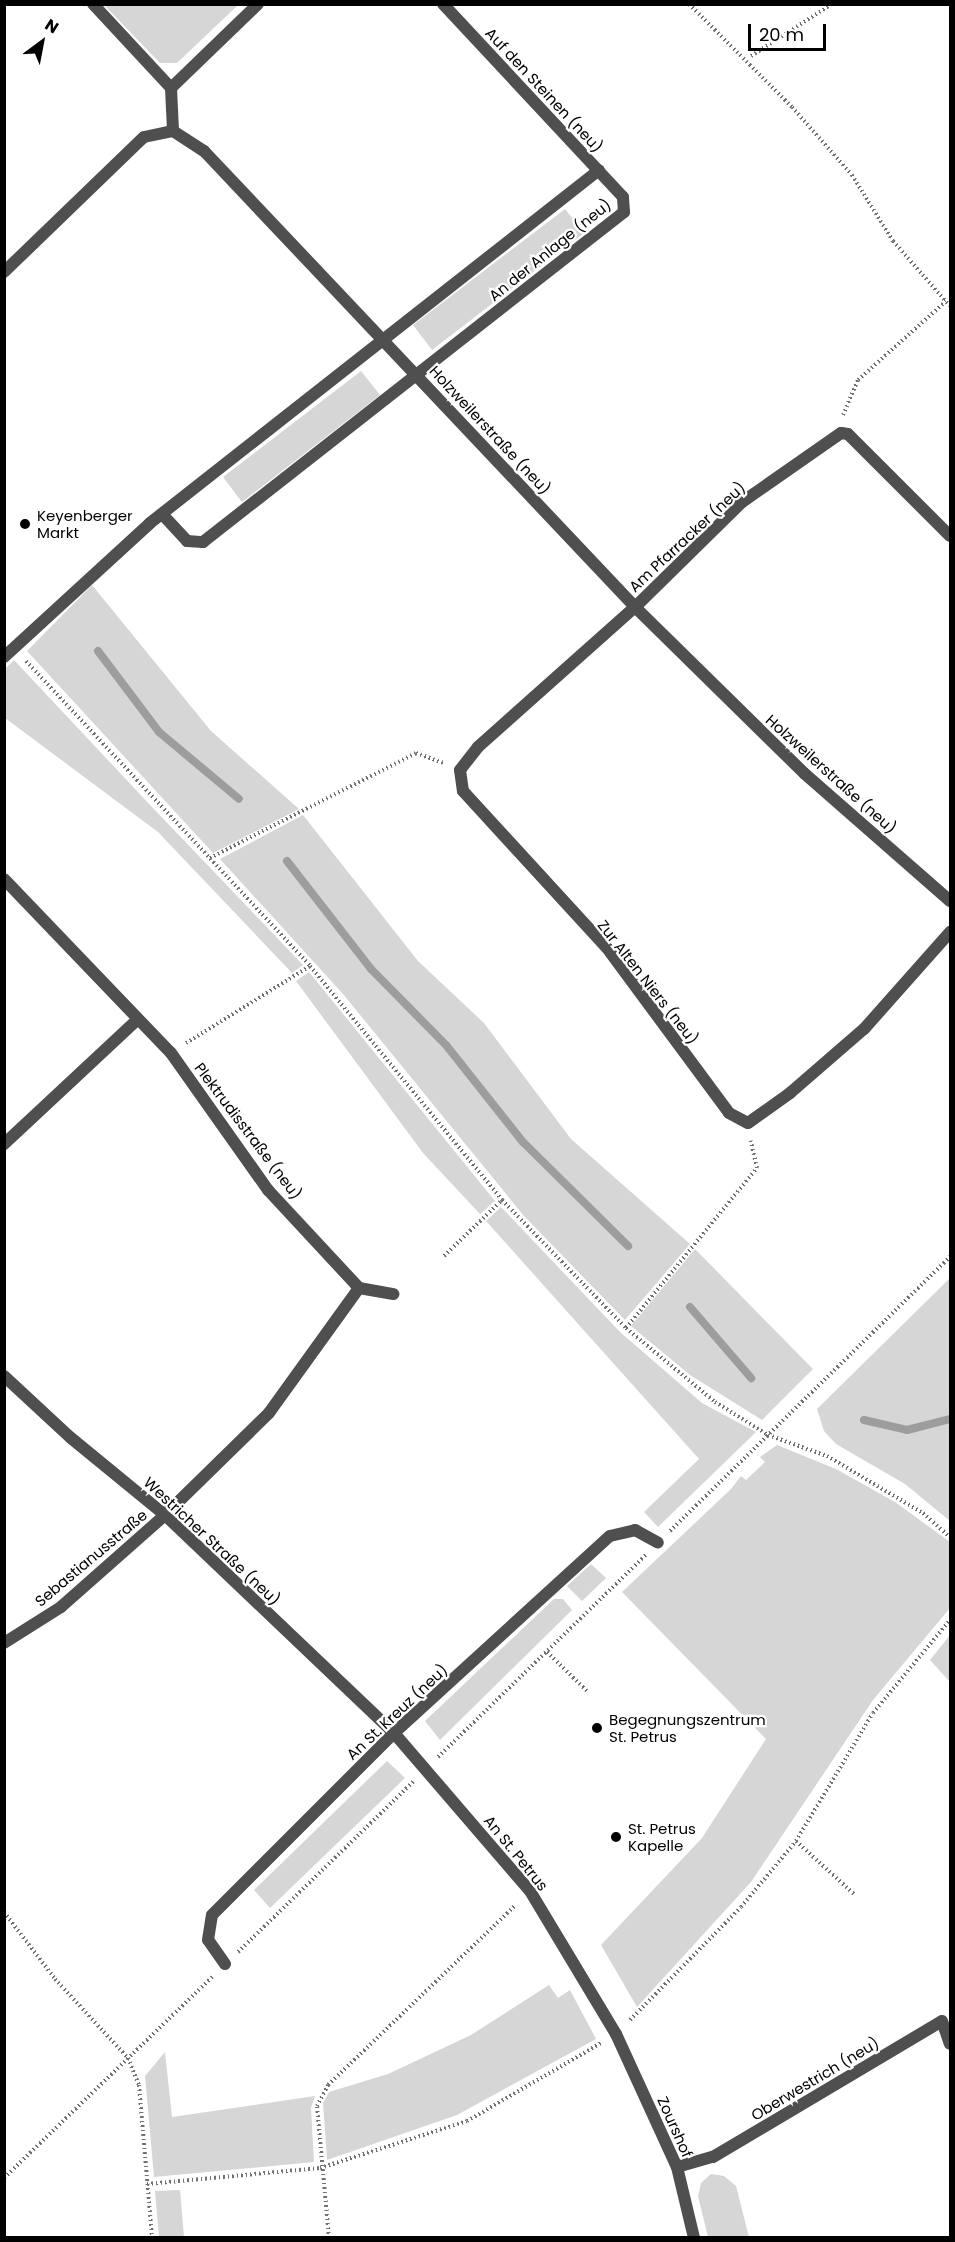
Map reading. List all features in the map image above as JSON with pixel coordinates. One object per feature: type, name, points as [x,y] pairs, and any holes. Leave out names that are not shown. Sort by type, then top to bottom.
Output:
[{"type":"street","points":[[4,272],[144,137],[173,131],[171,88],[93,4]]},
{"type":"street","points":[[171,88],[258,4]]},
{"type":"street","name":"Auf den Steinen (neu)","points":[[443,4],[599,170]]},
{"type":"street","name":"Holzweilerstraße (neu)","points":[[173,131],[204,151],[635,607],[805,774],[951,900]]},
{"type":"street","name":"An der Anlage (neu)","points":[[4,657],[150,523],[599,170],[623,196],[624,212],[203,542],[187,542],[162,514]]},
{"type":"street","points":[[844,432],[951,536]]},
{"type":"street","name":"Am Pfarracker (neu)","points":[[635,607],[742,502],[844,432]]},
{"type":"street","points":[[460,770],[478,747],[635,607]]},
{"type":"street","name":"Zur Alten Niers (neu)","points":[[460,770],[464,791],[607,948],[729,1113],[748,1123]]},
{"type":"street","name":"Plektrudisstraße (neu)","points":[[4,879],[171,1053],[268,1190],[359,1288]]},
{"type":"street","points":[[748,1123],[790,1093],[864,1029],[951,932]]},
{"type":"street","points":[[4,1144],[138,1019]]},
{"type":"street","points":[[165,1515],[269,1413],[359,1288],[393,1294]]},
{"type":"street","name":"Westricher Straße (neu)","points":[[4,1376],[71,1438],[165,1515],[394,1733]]},
{"type":"street","name":"Sebastianusstraße","points":[[4,1643],[61,1607],[165,1515]]},
{"type":"street","name":"An St. Kreuz (neu)","points":[[225,1964],[208,1940],[212,1915],[394,1733],[609,1536],[635,1530],[658,1543]]},
{"type":"street","name":"An St. Petrus","points":[[394,1733],[427,1768],[530,1891],[616,2034]]},
{"type":"street","name":"Oberwestrich (neu)","points":[[678,2167],[713,2157],[942,2021],[951,2044]]},
{"type":"street","name":"Zourshof","points":[[616,2034],[678,2167],[694,2238]]},
{"type":"path","points":[[689,4],[792,107],[852,175],[893,241],[951,306]]},
{"type":"path","points":[[751,56],[832,4]]},
{"type":"path","points":[[844,432],[842,417],[858,380],[946,301]]},
{"type":"path","points":[[14,648],[310,966],[502,1200],[626,1328],[715,1402],[768,1435],[827,1456],[922,1513],[951,1537]]},
{"type":"path","points":[[210,858],[416,753],[460,770]]},
{"type":"path","points":[[171,1053],[310,966]]},
{"type":"path","points":[[626,1328],[757,1168],[748,1123]]},
{"type":"path","points":[[444,1256],[502,1200]]},
{"type":"path","points":[[4,2178],[951,1257]]},
{"type":"path","points":[[547,1652],[587,1691]]},
{"type":"path","points":[[796,1841],[855,1895]]},
{"type":"path","points":[[329,2238],[317,2106],[328,2085],[530,1891]]},
{"type":"path","points":[[4,1912],[56,1979],[128,2058],[139,2085],[152,2238]]},
{"type":"shaded area","points":[[104,5],[238,5],[177,63],[160,63]]},
{"type":"shaded area","points":[[565,209],[584,233],[432,350],[413,325]]},
{"type":"shaded area","points":[[361,371],[380,395],[242,502],[223,477]]},
{"type":"shaded area","points":[[92,585],[211,731],[299,809],[213,853],[27,651]]},
{"type":"shaded area","points":[[14,660],[303,965],[292,973],[158,832],[5,718],[5,669]]},
{"type":"shaded area","points":[[303,815],[418,961],[484,1023],[571,1139],[690,1244],[625,1320],[524,1216],[343,994],[220,859]]},
{"type":"shaded area","points":[[309,972],[495,1201],[480,1214],[423,1153],[296,981]]},
{"type":"shaded area","points":[[501,1207],[620,1332],[702,1403],[756,1432],[658,1527],[644,1512],[699,1459],[486,1221]]},
{"type":"shaded area","points":[[695,1249],[813,1369],[762,1420],[690,1375],[631,1326]]},
{"type":"shaded area","points":[[950,1278],[950,1521],[905,1484],[836,1444],[824,1431],[817,1409]]},
{"type":"shaded area","points":[[777,1445],[836,1469],[895,1502],[950,1542],[950,1608],[873,1700],[751,1882],[637,2007],[601,1945],[702,1838],[766,1739],[622,1592],[731,1489],[741,1476],[746,1480],[765,1462],[760,1457]]},
{"type":"shaded area","points":[[591,1564],[606,1578],[582,1601],[567,1586]]},
{"type":"shaded area","points":[[554,1599],[563,1599],[572,1610],[440,1740],[425,1721]]},
{"type":"shaded area","points":[[950,1635],[950,1682],[930,1660]]},
{"type":"shaded area","points":[[387,1761],[405,1778],[270,1908],[254,1890]]},
{"type":"shaded area","points":[[549,1985],[558,1998],[570,1990],[596,2039],[457,2115],[327,2160],[323,2103],[329,2092],[388,2074],[471,2035]]},
{"type":"shaded area","points":[[165,2052],[172,2117],[315,2096],[311,2108],[314,2162],[154,2177],[145,2076]]},
{"type":"shaded area","points":[[711,2174],[724,2176],[736,2186],[749,2237],[708,2237],[698,2196],[701,2183]]},
{"type":"shaded area","points":[[180,2190],[184,2237],[159,2237],[155,2191]]},
{"type":"waterway","points":[[98,651],[159,732],[239,799]]},
{"type":"waterway","points":[[287,861],[371,969],[446,1045],[523,1142],[628,1246]]},
{"type":"waterway","points":[[690,1307],[751,1378]]},
{"type":"waterway","points":[[864,1420],[907,1430],[950,1419]]},
{"type":"place","name":"Keyenberger Markt","points":[[25,524]]},
{"type":"place","name":"Begegnungszentrum St. Petrus","points":[[597,1728]]},
{"type":"place","name":"St. Petrus Kapelle","points":[[616,1837]]}]
